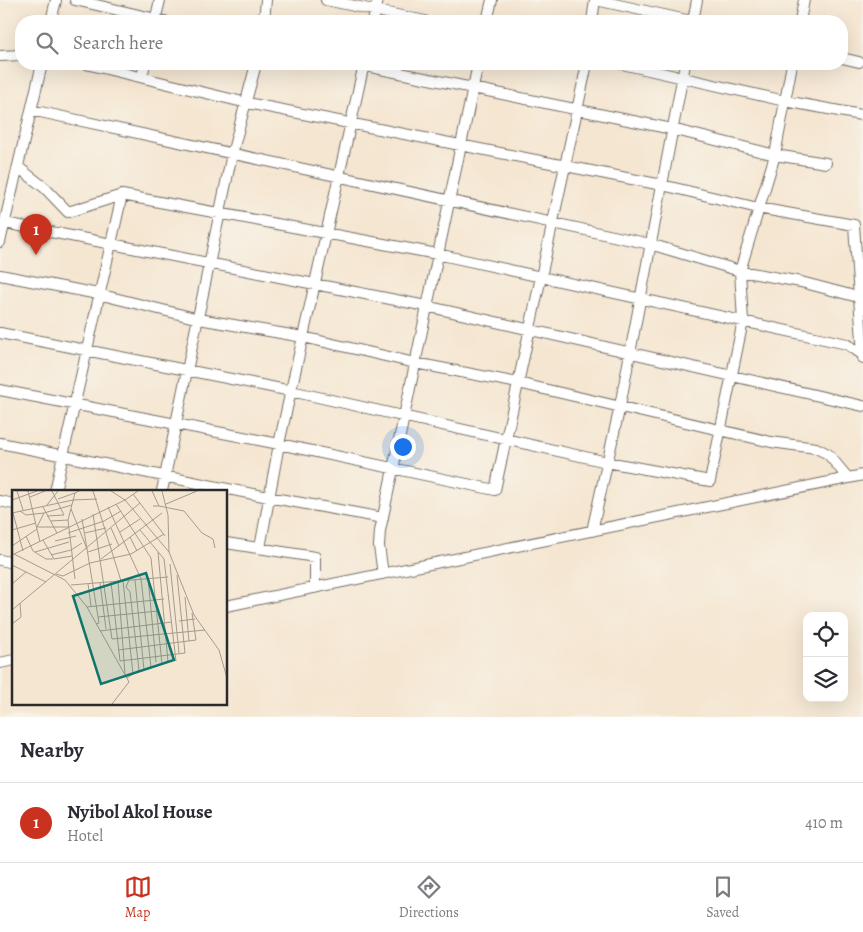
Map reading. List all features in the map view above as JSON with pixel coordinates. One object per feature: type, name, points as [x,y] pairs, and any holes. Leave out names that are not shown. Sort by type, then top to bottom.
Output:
[{"type":"street","points":[[52,15],[56,0]]},
{"type":"street","points":[[75,0],[135,15]]},
{"type":"street","points":[[159,15],[160,0]]},
{"type":"street","points":[[265,15],[266,0]]},
{"type":"street","points":[[326,0],[372,15]]},
{"type":"street","points":[[375,15],[378,0]]},
{"type":"street","points":[[488,15],[492,0]]},
{"type":"street","points":[[593,15],[595,0],[664,15]]},
{"type":"street","points":[[693,15],[697,0]]},
{"type":"street","points":[[801,15],[804,0]]},
{"type":"street","points":[[0,56],[15,55]]},
{"type":"street","points":[[848,59],[859,62]]},
{"type":"street","points":[[0,240],[41,70]]},
{"type":"street","points":[[114,70],[247,103],[662,185],[758,208],[854,225],[863,356]]},
{"type":"street","points":[[142,76],[144,70]]},
{"type":"street","points":[[162,490],[211,263],[232,154],[255,70]]},
{"type":"street","points":[[260,548],[279,444],[327,232],[360,70]]},
{"type":"street","points":[[388,70],[672,130],[775,155],[826,163]]},
{"type":"street","points":[[383,574],[379,546],[392,468],[477,70]]},
{"type":"street","points":[[0,390],[279,444],[494,490],[585,70]]},
{"type":"street","points":[[650,70],[785,101],[861,114]]},
{"type":"street","points":[[592,531],[620,406],[684,70]]},
{"type":"street","points":[[0,333],[291,391],[608,462],[710,481],[743,321],[740,271],[775,155],[791,70]]},
{"type":"street","points":[[31,110],[650,244],[740,271],[801,282],[858,297]]},
{"type":"street","points":[[18,167],[45,188],[68,212],[122,194],[437,254],[847,344],[863,356]]},
{"type":"street","points":[[55,490],[73,403],[122,194]]},
{"type":"street","points":[[5,223],[426,306],[863,406]]},
{"type":"street","points":[[0,275],[98,294],[199,318],[303,337],[415,363],[518,382],[772,442],[816,448],[828,454],[848,478]]},
{"type":"street","points":[[0,443],[268,498],[383,518]]},
{"type":"street","points":[[228,606],[863,475]]},
{"type":"street","points":[[228,543],[315,558],[315,588]]},
{"type":"place","name":"Nyibol Akol House","points":[[36,255]]}]
